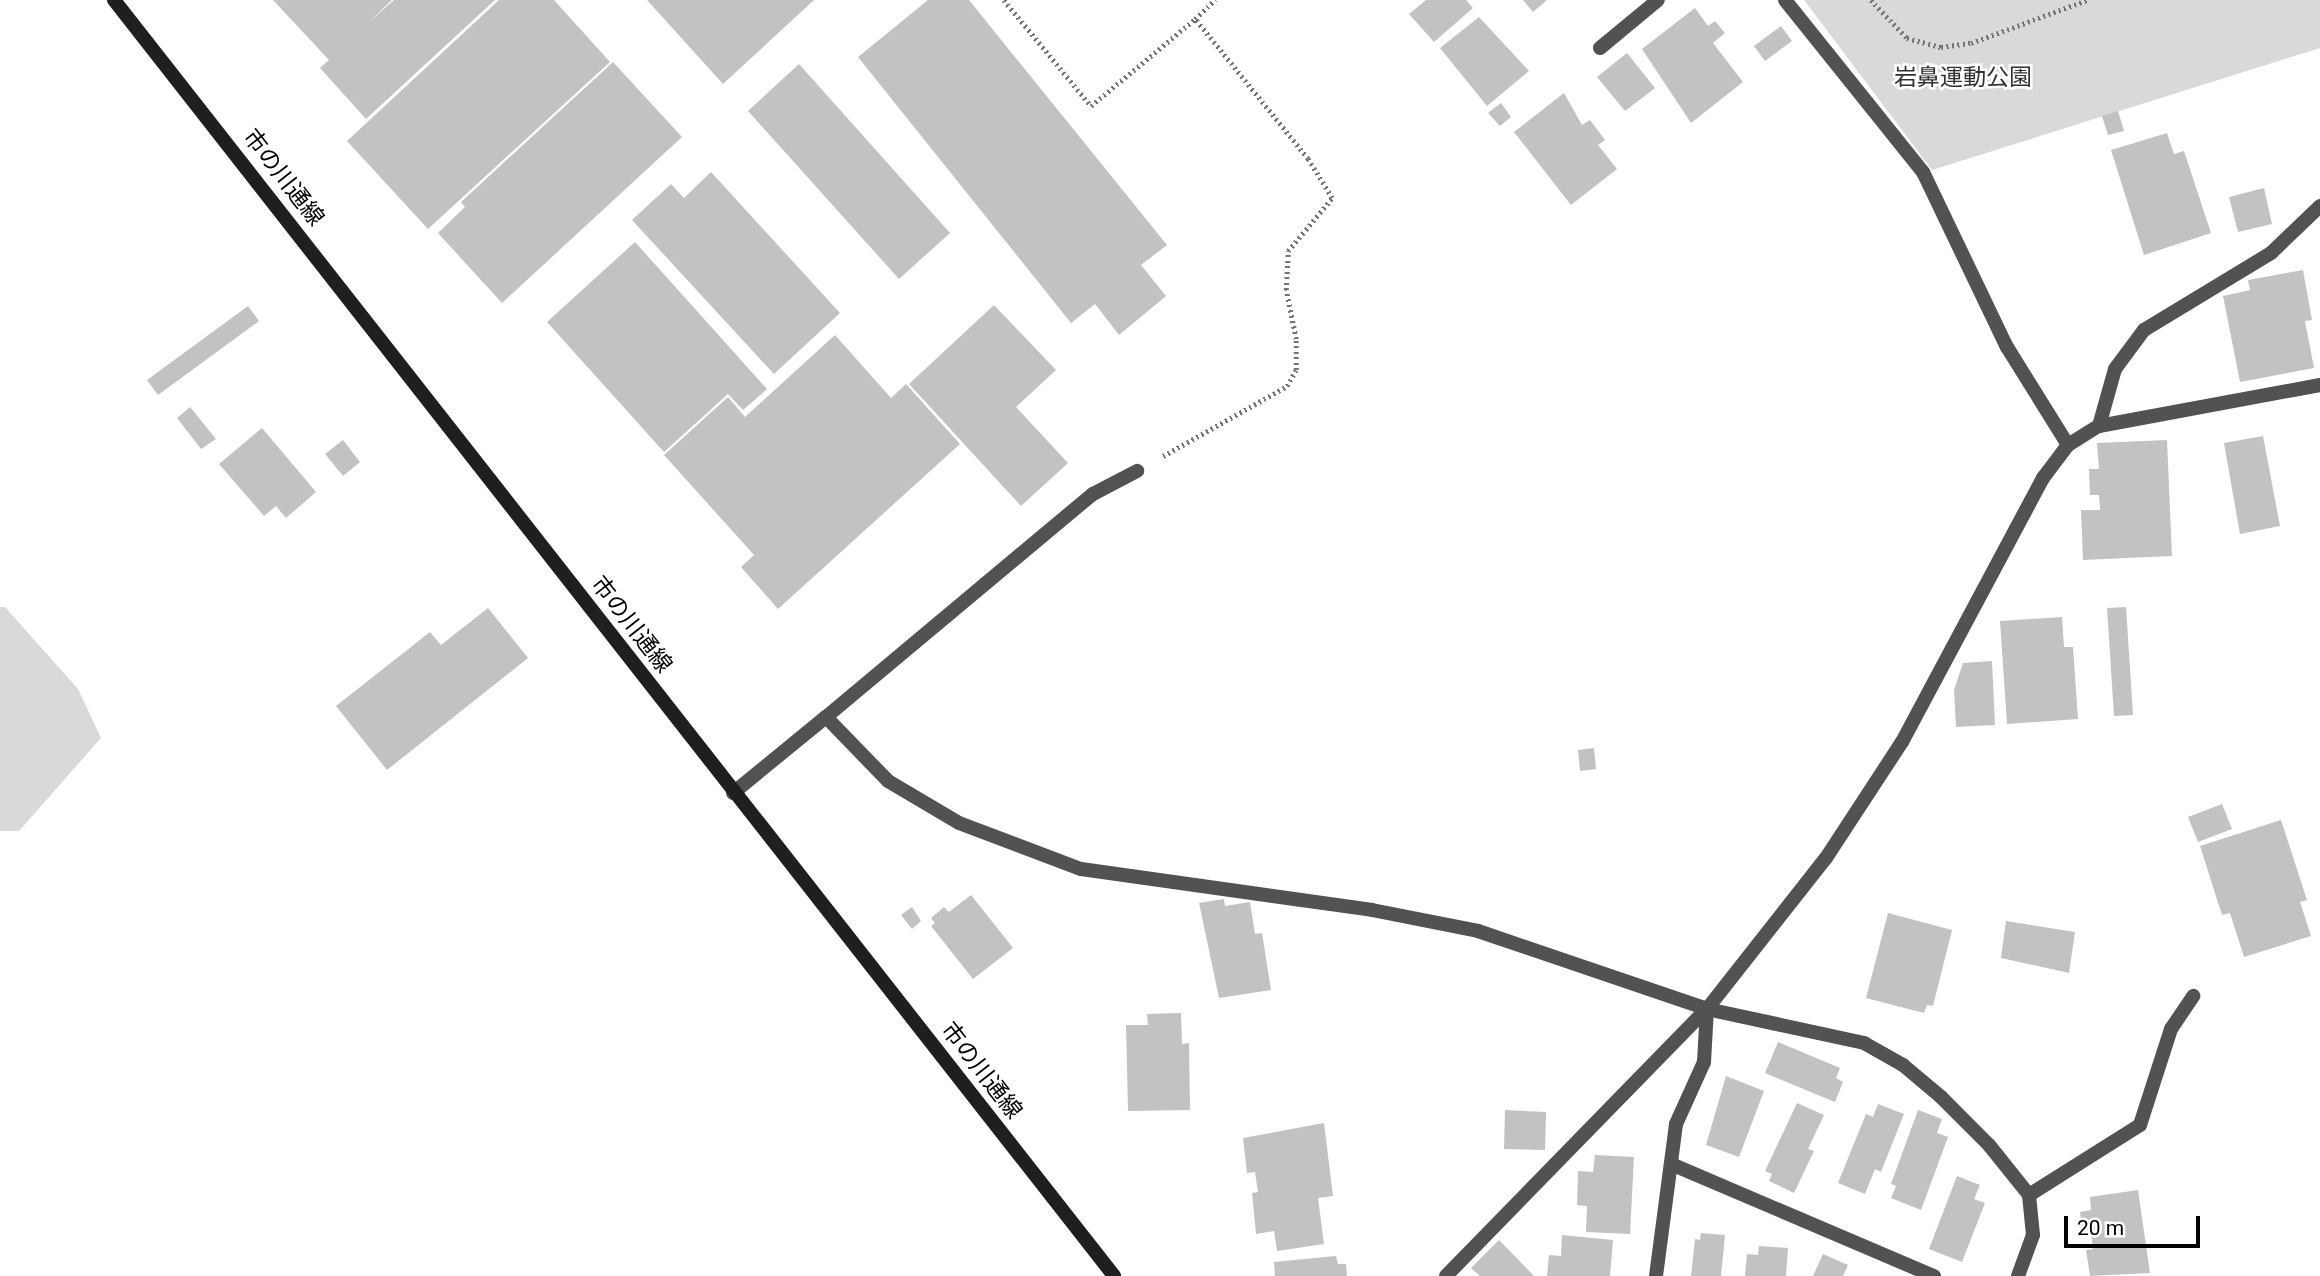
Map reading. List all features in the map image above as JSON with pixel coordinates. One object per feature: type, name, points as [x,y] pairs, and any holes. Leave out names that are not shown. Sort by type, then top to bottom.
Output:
[{"type":"street","name":"市の川通線","points":[[114,0],[1114,1276]]},
{"type":"street","points":[[1600,48],[1658,0]]},
{"type":"street","points":[[1785,0],[1923,172],[2007,347],[2068,445]]},
{"type":"street","points":[[2099,426],[2115,369],[2144,330],[2271,253],[2320,206]]},
{"type":"street","points":[[1446,1276],[1707,1009],[1826,858],[1902,742],[2043,478],[2068,445],[2099,426],[2320,385]]},
{"type":"street","points":[[733,793],[1093,494],[1138,471]]},
{"type":"street","points":[[826,717],[888,781],[959,823],[1081,869],[1372,910],[1478,931],[1707,1009],[1864,1043],[1903,1065],[1989,1145],[2029,1195],[2033,1235],[2018,1276]]},
{"type":"street","points":[[2029,1195],[2140,1125],[2171,1029],[2193,996]]},
{"type":"street","points":[[1656,1276],[1676,1124],[1704,1062],[1707,1009]]},
{"type":"street","points":[[1671,1164],[1934,1276]]},
{"type":"path","points":[[1004,0],[1091,106],[1215,0]]},
{"type":"path","points":[[1871,0],[1907,38],[1941,47],[1971,43],[2087,0]]},
{"type":"path","points":[[1138,471],[1287,386],[1296,370],[1296,339],[1286,290],[1288,251],[1332,198],[1308,159],[1195,19]]},
{"type":"green space","name":"岩鼻運動公園","points":[[1804,0],[2320,0],[2320,48],[1932,170]]},
{"type":"green space","points":[[0,607],[5,607],[78,689],[101,738],[19,831],[0,831]]},
{"type":"building","points":[[273,0],[392,0],[367,24],[394,0],[495,0],[366,119],[320,68],[329,60]]},
{"type":"building","points":[[499,0],[554,0],[610,62],[428,229],[347,141]]},
{"type":"building","points":[[647,0],[814,0],[723,84]]},
{"type":"building","points":[[928,0],[969,0],[1167,245],[1141,265],[1166,296],[1119,335],[1095,304],[1071,323],[858,57]]},
{"type":"building","points":[[1426,0],[1466,0],[1473,8],[1434,42],[1409,14]]},
{"type":"building","points":[[1523,0],[1547,0],[1533,12]]},
{"type":"building","points":[[1695,8],[1708,26],[1715,21],[1725,33],[1713,43],[1743,82],[1691,123],[1642,49]]},
{"type":"building","points":[[1479,17],[1529,71],[1487,106],[1440,48]]},
{"type":"building","points":[[1781,26],[1792,41],[1765,61],[1754,46]]},
{"type":"building","points":[[1627,53],[1655,88],[1625,111],[1597,77]]},
{"type":"building","points":[[613,62],[682,137],[502,303],[438,233],[465,207],[461,202]]},
{"type":"building","points":[[799,64],[950,233],[899,279],[748,111]]},
{"type":"building","points":[[1564,93],[1582,125],[1590,120],[1605,140],[1598,145],[1617,169],[1571,205],[1514,132]]},
{"type":"building","points":[[1501,103],[1511,117],[1500,126],[1488,113]]},
{"type":"building","points":[[2118,111],[2124,131],[2108,135],[2102,116]]},
{"type":"building","points":[[2167,133],[2174,154],[2184,151],[2211,233],[2144,255],[2111,150]]},
{"type":"building","points":[[711,172],[840,313],[774,374],[632,220],[671,184],[684,198]]},
{"type":"building","points":[[2264,188],[2272,224],[2238,232],[2229,197]]},
{"type":"building","points":[[635,242],[767,389],[743,410],[728,394],[664,452],[547,322]]},
{"type":"building","points":[[2303,270],[2312,320],[2305,321],[2314,368],[2240,382],[2223,296],[2250,290],[2248,280]]},
{"type":"building","points":[[994,305],[1056,370],[1016,407],[1068,463],[1021,506],[909,384]]},
{"type":"building","points":[[248,306],[259,321],[158,395],[147,380]]},
{"type":"building","points":[[835,335],[891,398],[906,384],[960,444],[778,609],[741,567],[754,555],[664,455],[728,397],[745,417]]},
{"type":"building","points":[[190,407],[216,439],[201,449],[177,418]]},
{"type":"building","points":[[262,428],[316,492],[286,518],[276,506],[264,516],[219,464]]},
{"type":"building","points":[[2263,436],[2280,526],[2240,534],[2224,443]]},
{"type":"building","points":[[343,440],[360,462],[343,476],[325,454]]},
{"type":"building","points":[[2167,440],[2172,556],[2083,560],[2081,510],[2100,510],[2099,495],[2090,495],[2089,469],[2099,469],[2097,443]]},
{"type":"building","points":[[2126,607],[2133,715],[2114,716],[2107,608]]},
{"type":"building","points":[[488,608],[528,658],[387,770],[336,706],[430,632],[441,645]]},
{"type":"building","points":[[2062,617],[2064,647],[2073,647],[2078,719],[2007,724],[2000,621]]},
{"type":"building","points":[[1992,661],[1995,725],[1956,727],[1954,690],[1963,663]]},
{"type":"building","points":[[1594,748],[1596,769],[1580,771],[1578,750]]},
{"type":"building","points":[[2222,804],[2232,829],[2198,842],[2188,817]]},
{"type":"building","points":[[2281,820],[2307,900],[2300,902],[2311,936],[2244,957],[2230,913],[2222,915],[2200,846]]},
{"type":"building","points":[[971,895],[1013,948],[973,979],[931,926],[935,923],[931,918],[944,907],[949,912]]},
{"type":"building","points":[[1224,899],[1225,906],[1250,902],[1255,934],[1262,933],[1271,990],[1219,998],[1199,903]]},
{"type":"building","points":[[912,907],[921,921],[912,929],[901,915]]},
{"type":"building","points":[[1888,913],[1952,930],[1933,1006],[1927,1005],[1924,1013],[1866,998]]},
{"type":"building","points":[[2006,921],[2075,932],[2069,973],[2001,958]]},
{"type":"building","points":[[1181,1013],[1182,1044],[1189,1043],[1190,1110],[1128,1111],[1126,1025],[1148,1025],[1147,1014]]},
{"type":"building","points":[[1778,1042],[1840,1068],[1836,1078],[1843,1082],[1835,1102],[1765,1073]]},
{"type":"building","points":[[1726,1076],[1764,1091],[1739,1157],[1706,1145]]},
{"type":"building","points":[[1797,1103],[1824,1115],[1808,1149],[1814,1151],[1794,1193],[1769,1181],[1772,1174],[1765,1171]]},
{"type":"building","points":[[1878,1104],[1904,1114],[1881,1172],[1875,1169],[1865,1194],[1838,1183],[1866,1114],[1873,1117]]},
{"type":"building","points":[[1505,1110],[1546,1112],[1545,1150],[1504,1149]]},
{"type":"building","points":[[1918,1110],[1942,1119],[1937,1133],[1948,1137],[1921,1210],[1891,1198],[1896,1186],[1891,1184]]},
{"type":"building","points":[[1324,1123],[1333,1196],[1318,1198],[1324,1244],[1277,1251],[1274,1231],[1256,1234],[1252,1193],[1258,1192],[1255,1172],[1247,1173],[1243,1138]]},
{"type":"building","points":[[1595,1155],[1634,1157],[1630,1234],[1586,1232],[1587,1206],[1577,1205],[1578,1171],[1593,1172]]},
{"type":"building","points":[[1957,1176],[1980,1185],[1974,1199],[1985,1203],[1962,1262],[1929,1249]]},
{"type":"building","points":[[2138,1190],[2150,1273],[2090,1276],[2086,1250],[2093,1249],[2091,1233],[2083,1234],[2080,1212],[2091,1210],[2090,1197]]},
{"type":"building","points":[[1701,1233],[1725,1235],[1721,1276],[1691,1276],[1695,1239],[1700,1240]]},
{"type":"building","points":[[1562,1235],[1613,1240],[1610,1276],[1547,1276],[1549,1255],[1561,1256]]},
{"type":"building","points":[[1499,1240],[1534,1276],[1480,1276],[1471,1268]]},
{"type":"building","points":[[1759,1246],[1788,1248],[1786,1276],[1745,1276],[1747,1254],[1758,1255]]},
{"type":"building","points":[[1823,1254],[1848,1265],[1843,1276],[1813,1276]]},
{"type":"building","points":[[1336,1256],[1338,1264],[1346,1264],[1347,1276],[1275,1276],[1274,1262]]}]
